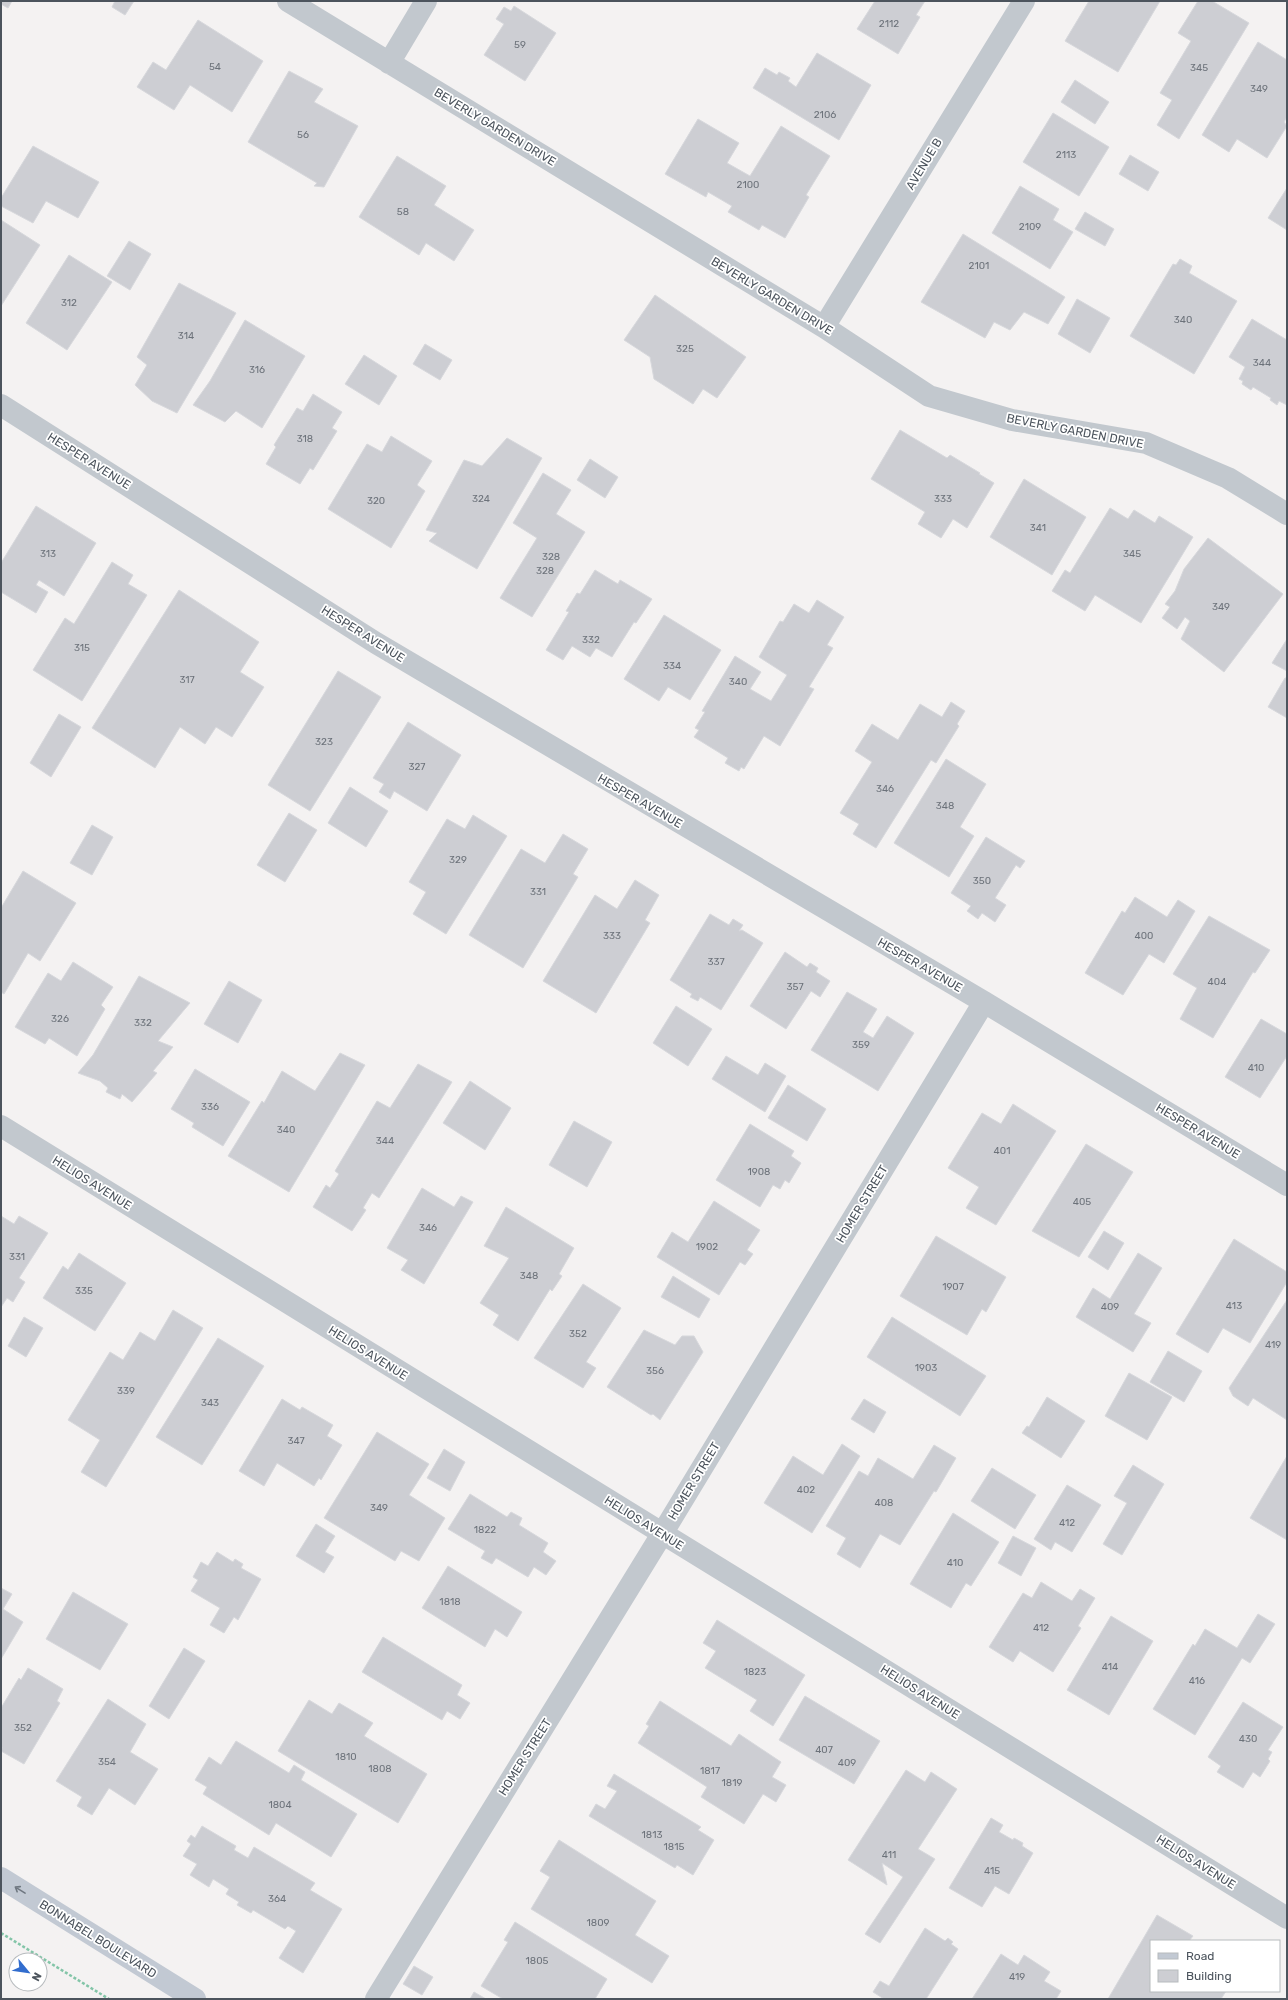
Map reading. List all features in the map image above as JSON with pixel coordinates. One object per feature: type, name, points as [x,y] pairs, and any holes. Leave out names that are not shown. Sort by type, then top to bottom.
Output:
[{"type":"main road","name":"BONNABEL BOULEVARD","points":[[1,1878],[195,1999]]},
{"type":"street","name":"BEVERLY GARDEN DRIVE","points":[[288,1],[824,327],[929,396],[1012,420],[1146,443],[1228,478],[1287,514]]},
{"type":"street","points":[[389,63],[426,1]]},
{"type":"street","name":"AVENUE B","points":[[824,327],[1024,1]]},
{"type":"street","name":"HESPER AVENUE","points":[[1,405],[376,643],[984,1002],[1287,1185]]},
{"type":"street","name":"HOMER STREET","points":[[376,1999],[662,1534],[984,1002]]},
{"type":"street","name":"HELIOS AVENUE","points":[[1,1126],[1287,1918]]},
{"type":"path","points":[[1,1933],[109,1999]]},
{"type":"building","points":[[1,1],[12,1],[8,8],[1,4]]},
{"type":"building","points":[[115,1],[134,1],[125,15],[112,7]]},
{"type":"building","points":[[875,1],[925,1],[916,15],[920,17],[898,54],[857,29]]},
{"type":"building","points":[[1089,1],[1160,1],[1118,72],[1065,41]]},
{"type":"building","points":[[1198,1],[1212,1],[1249,23],[1179,139],[1157,125],[1172,100],[1160,93],[1191,41],[1178,33]]},
{"type":"building","points":[[514,6],[556,33],[525,81],[484,55],[504,24],[496,19],[504,7],[511,11]]},
{"type":"building","points":[[198,20],[263,61],[232,112],[190,85],[174,110],[137,87],[153,62],[166,70]]},
{"type":"building","points":[[1258,42],[1287,60],[1287,117],[1284,122],[1287,126],[1267,158],[1237,139],[1229,152],[1202,135]]},
{"type":"building","points":[[817,53],[871,85],[839,140],[753,88],[765,68],[777,75],[779,72],[790,78],[788,81],[796,87]]},
{"type":"building","points":[[289,71],[323,89],[314,102],[358,126],[324,187],[314,186],[317,183],[248,142]]},
{"type":"building","points":[[1075,80],[1109,102],[1095,124],[1061,102]]},
{"type":"building","points":[[1053,113],[1109,147],[1079,196],[1023,162]]},
{"type":"building","points":[[698,119],[739,143],[727,163],[750,176],[781,126],[830,156],[806,195],[809,197],[785,238],[762,225],[759,230],[728,212],[732,206],[708,192],[706,197],[665,174]]},
{"type":"building","points":[[33,146],[99,182],[78,218],[46,201],[33,223],[1,206],[1,198]]},
{"type":"building","points":[[1130,155],[1159,172],[1148,191],[1119,174]]},
{"type":"building","points":[[397,156],[446,186],[434,205],[474,230],[454,261],[426,243],[419,255],[359,217]]},
{"type":"building","points":[[1020,186],[1059,209],[1053,220],[1073,232],[1050,269],[992,233]]},
{"type":"building","points":[[1287,188],[1287,230],[1268,218]]},
{"type":"building","points":[[1085,212],[1114,229],[1105,246],[1075,229]]},
{"type":"building","points":[[1,220],[40,245],[1,306]]},
{"type":"building","points":[[963,234],[1065,297],[1048,324],[1024,312],[1010,330],[994,322],[985,338],[921,302]]},
{"type":"building","points":[[129,241],[151,254],[130,290],[107,276]]},
{"type":"building","points":[[69,255],[112,282],[67,350],[26,323]]},
{"type":"building","points":[[1180,259],[1192,266],[1189,273],[1237,301],[1194,374],[1130,336],[1173,264],[1176,265]]},
{"type":"building","points":[[179,283],[236,313],[177,413],[152,401],[135,385],[147,365],[137,357]]},
{"type":"building","points":[[655,295],[746,357],[717,398],[703,389],[693,404],[654,379],[650,357],[624,340]]},
{"type":"building","points":[[1077,299],[1110,318],[1090,353],[1058,334]]},
{"type":"building","points":[[1252,319],[1287,340],[1287,405],[1279,401],[1277,405],[1270,400],[1271,398],[1253,387],[1251,390],[1242,384],[1243,381],[1239,379],[1245,367],[1229,357]]},
{"type":"building","points":[[245,320],[305,356],[262,428],[236,411],[225,422],[193,405],[210,381]]},
{"type":"building","points":[[425,344],[452,360],[440,380],[413,364]]},
{"type":"building","points":[[364,355],[397,376],[379,405],[345,384]]},
{"type":"building","points":[[313,394],[342,412],[332,428],[337,431],[313,470],[310,468],[300,484],[266,464],[276,447],[274,445],[297,408],[303,411]]},
{"type":"building","points":[[900,430],[947,458],[950,455],[994,483],[967,528],[953,519],[941,538],[918,524],[925,512],[871,479]]},
{"type":"building","points":[[391,436],[432,461],[417,485],[425,491],[391,548],[328,509],[367,444],[382,452]]},
{"type":"building","points":[[507,438],[542,458],[477,569],[429,541],[437,533],[426,530],[464,460],[482,466]]},
{"type":"building","points":[[590,459],[618,477],[605,498],[577,480]]},
{"type":"building","points":[[543,473],[571,490],[556,514],[585,532],[532,617],[500,598],[537,538],[513,523]]},
{"type":"building","points":[[1024,479],[1086,517],[1052,575],[990,537]]},
{"type":"building","points":[[36,506],[96,543],[64,596],[39,580],[36,585],[48,592],[36,613],[1,592],[1,563]]},
{"type":"building","points":[[1110,508],[1128,519],[1134,510],[1155,523],[1159,516],[1193,537],[1141,623],[1095,595],[1085,611],[1052,591],[1065,570],[1070,573]]},
{"type":"building","points":[[1208,538],[1283,594],[1224,672],[1181,639],[1190,621],[1185,617],[1177,629],[1162,618],[1170,607],[1165,604],[1175,591],[1184,569]]},
{"type":"building","points":[[112,562],[133,575],[128,584],[147,595],[82,701],[33,670],[65,618],[74,624]]},
{"type":"building","points":[[595,570],[618,584],[620,580],[652,599],[636,623],[634,622],[612,657],[596,648],[590,657],[572,646],[563,660],[546,650],[569,612],[566,611],[577,593],[580,594]]},
{"type":"building","points":[[179,590],[259,642],[240,672],[264,687],[232,737],[216,727],[205,744],[180,727],[155,768],[92,728]]},
{"type":"building","points":[[817,600],[844,617],[827,645],[833,648],[809,687],[814,689],[780,746],[764,736],[744,769],[741,767],[739,771],[725,763],[728,758],[694,737],[699,730],[695,728],[705,712],[702,711],[735,656],[761,672],[750,689],[771,701],[787,675],[759,657],[780,621],[783,622],[794,604],[809,613]]},
{"type":"building","points":[[664,615],[721,650],[690,700],[668,687],[659,701],[624,679]]},
{"type":"building","points":[[1287,639],[1287,671],[1272,663]]},
{"type":"building","points":[[338,671],[381,697],[310,811],[268,785]]},
{"type":"building","points":[[1285,678],[1287,678],[1287,718],[1268,707]]},
{"type":"building","points":[[951,702],[965,711],[957,724],[959,726],[936,763],[931,760],[876,848],[853,834],[859,824],[840,813],[872,762],[855,751],[872,724],[898,740],[920,704],[942,717]]},
{"type":"building","points":[[59,714],[81,727],[51,777],[30,763]]},
{"type":"building","points":[[408,722],[461,755],[427,811],[394,791],[390,799],[379,792],[384,784],[373,778]]},
{"type":"building","points":[[946,759],[986,784],[960,827],[974,836],[949,877],[894,843]]},
{"type":"building","points":[[350,787],[388,811],[366,847],[328,823]]},
{"type":"building","points":[[289,813],[317,830],[285,882],[257,865]]},
{"type":"building","points":[[473,815],[507,836],[446,934],[413,914],[426,892],[409,882],[447,819],[465,829]]},
{"type":"building","points":[[92,825],[113,837],[92,875],[70,863]]},
{"type":"building","points":[[563,834],[588,849],[573,874],[578,877],[523,968],[469,935],[521,849],[545,863]]},
{"type":"building","points":[[986,837],[1025,861],[1020,868],[1016,865],[995,898],[1006,905],[995,922],[982,913],[978,919],[967,911],[971,906],[951,893]]},
{"type":"building","points":[[23,871],[76,903],[40,961],[28,953],[4,994],[1,992],[1,908]]},
{"type":"building","points":[[635,880],[659,895],[645,920],[650,923],[596,1013],[543,981],[595,895],[617,909]]},
{"type":"building","points":[[1135,897],[1167,917],[1178,900],[1195,911],[1164,963],[1149,954],[1123,995],[1085,973],[1122,911],[1125,913]]},
{"type":"building","points":[[710,914],[729,925],[733,919],[743,925],[739,931],[742,930],[763,943],[721,1010],[700,997],[698,1001],[690,997],[692,994],[670,980]]},
{"type":"building","points":[[1209,916],[1270,950],[1255,973],[1253,972],[1213,1038],[1180,1019],[1197,988],[1173,974]]},
{"type":"building","points":[[785,952],[807,967],[810,963],[818,968],[816,972],[830,981],[820,997],[811,991],[786,1029],[750,1006]]},
{"type":"building","points":[[73,962],[113,987],[101,1005],[105,1009],[77,1056],[49,1038],[45,1044],[15,1027],[48,973],[61,981]]},
{"type":"building","points":[[139,976],[190,1003],[158,1041],[173,1047],[153,1071],[157,1073],[132,1102],[122,1094],[120,1099],[106,1092],[108,1088],[100,1081],[78,1073],[93,1055]]},
{"type":"building","points":[[229,981],[262,1000],[238,1043],[204,1024]]},
{"type":"building","points":[[847,992],[877,1009],[863,1032],[873,1038],[887,1016],[914,1033],[878,1091],[811,1050]]},
{"type":"building","points":[[676,1006],[712,1029],[688,1066],[653,1043]]},
{"type":"building","points":[[1261,1019],[1287,1034],[1287,1056],[1260,1098],[1225,1077]]},
{"type":"building","points":[[340,1053],[365,1065],[289,1192],[228,1156],[262,1101],[264,1103],[282,1071],[315,1091]]},
{"type":"building","points":[[726,1056],[758,1075],[765,1063],[786,1076],[765,1112],[712,1079]]},
{"type":"building","points":[[418,1064],[452,1082],[379,1198],[372,1193],[363,1208],[366,1210],[352,1231],[313,1207],[326,1185],[330,1188],[339,1174],[335,1171],[377,1101],[390,1108]]},
{"type":"building","points":[[195,1069],[250,1102],[223,1146],[192,1127],[194,1123],[171,1109]]},
{"type":"building","points":[[470,1081],[511,1108],[485,1150],[443,1123]]},
{"type":"building","points":[[788,1085],[826,1109],[807,1141],[768,1118]]},
{"type":"building","points":[[1013,1104],[1056,1131],[996,1225],[966,1208],[979,1187],[948,1168],[982,1113],[1001,1124]]},
{"type":"building","points":[[574,1121],[612,1142],[587,1187],[549,1165]]},
{"type":"building","points":[[750,1124],[794,1151],[791,1156],[801,1163],[789,1183],[785,1180],[780,1189],[773,1185],[760,1207],[716,1180]]},
{"type":"building","points":[[1086,1144],[1133,1172],[1079,1257],[1032,1231]]},
{"type":"building","points":[[422,1188],[454,1207],[461,1196],[473,1202],[424,1284],[401,1270],[408,1260],[387,1248]]},
{"type":"building","points":[[714,1201],[760,1230],[747,1250],[753,1254],[745,1265],[740,1262],[719,1295],[657,1257],[672,1232],[688,1242]]},
{"type":"building","points":[[506,1207],[574,1248],[559,1274],[562,1276],[552,1291],[550,1289],[518,1341],[493,1325],[499,1315],[480,1303],[509,1258],[484,1246]]},
{"type":"building","points":[[1,1216],[14,1224],[19,1216],[48,1233],[19,1278],[25,1282],[13,1302],[7,1298],[1,1307]]},
{"type":"building","points":[[1104,1231],[1124,1243],[1108,1270],[1088,1257]]},
{"type":"building","points":[[936,1236],[1006,1277],[986,1312],[982,1309],[967,1335],[900,1296]]},
{"type":"building","points":[[1234,1239],[1287,1272],[1287,1282],[1250,1343],[1223,1328],[1208,1353],[1176,1334]]},
{"type":"building","points":[[79,1253],[126,1283],[95,1331],[43,1298],[63,1266],[68,1270]]},
{"type":"building","points":[[1138,1253],[1162,1268],[1134,1314],[1151,1323],[1133,1352],[1076,1317],[1093,1288],[1110,1299]]},
{"type":"building","points":[[673,1276],[710,1299],[699,1318],[661,1297]]},
{"type":"building","points":[[583,1284],[621,1308],[586,1362],[596,1368],[583,1388],[534,1358]]},
{"type":"building","points":[[1287,1300],[1287,1420],[1253,1398],[1248,1406],[1233,1396],[1229,1388]]},
{"type":"building","points":[[173,1310],[203,1328],[106,1487],[81,1472],[100,1440],[68,1420],[110,1352],[123,1360],[140,1332],[155,1341]]},
{"type":"building","points":[[24,1317],[43,1328],[26,1357],[8,1346]]},
{"type":"building","points":[[892,1317],[986,1376],[960,1416],[867,1357]]},
{"type":"building","points":[[644,1330],[675,1345],[682,1336],[694,1336],[703,1352],[660,1420],[653,1414],[651,1415],[607,1387]]},
{"type":"building","points":[[218,1338],[264,1366],[202,1465],[156,1437]]},
{"type":"building","points":[[1168,1351],[1202,1371],[1184,1402],[1150,1382]]},
{"type":"building","points":[[1129,1373],[1172,1397],[1147,1440],[1105,1416]]},
{"type":"building","points":[[1047,1397],[1085,1421],[1061,1458],[1022,1433],[1027,1426],[1029,1427]]},
{"type":"building","points":[[282,1399],[300,1410],[302,1407],[333,1425],[327,1436],[342,1445],[321,1480],[319,1478],[314,1486],[277,1463],[264,1486],[239,1471]]},
{"type":"building","points":[[864,1399],[886,1412],[874,1433],[851,1419]]},
{"type":"building","points":[[377,1432],[429,1464],[409,1495],[445,1518],[419,1561],[401,1551],[395,1561],[324,1518]]},
{"type":"building","points":[[842,1444],[860,1456],[812,1533],[764,1503],[793,1456],[823,1475]]},
{"type":"building","points":[[934,1445],[956,1458],[936,1492],[934,1491],[900,1545],[880,1534],[860,1568],[837,1554],[846,1538],[826,1526],[859,1471],[868,1476],[878,1458],[913,1479]]},
{"type":"building","points":[[444,1449],[465,1462],[450,1491],[427,1478]]},
{"type":"building","points":[[1287,1456],[1287,1540],[1250,1518]]},
{"type":"building","points":[[1133,1465],[1164,1484],[1122,1555],[1103,1544],[1127,1503],[1114,1496]]},
{"type":"building","points":[[992,1468],[1036,1495],[1015,1529],[971,1501]]},
{"type":"building","points":[[1067,1485],[1101,1505],[1072,1552],[1055,1542],[1051,1550],[1034,1539]]},
{"type":"building","points":[[470,1494],[507,1517],[511,1512],[522,1518],[519,1525],[548,1543],[543,1552],[556,1561],[546,1575],[534,1567],[528,1577],[496,1558],[492,1564],[481,1558],[485,1551],[448,1529]]},
{"type":"building","points":[[953,1513],[999,1542],[971,1586],[966,1583],[951,1608],[910,1584]]},
{"type":"building","points":[[316,1524],[335,1536],[325,1552],[334,1557],[324,1573],[296,1556]]},
{"type":"building","points":[[1013,1536],[1036,1548],[1021,1576],[998,1563]]},
{"type":"building","points":[[217,1552],[233,1562],[235,1559],[243,1564],[241,1568],[261,1579],[238,1620],[234,1617],[224,1633],[210,1625],[220,1608],[191,1591],[198,1580],[193,1577],[201,1562],[208,1566]]},
{"type":"building","points":[[448,1566],[522,1612],[507,1637],[495,1629],[485,1647],[422,1608]]},
{"type":"building","points":[[1041,1582],[1072,1601],[1080,1589],[1095,1598],[1078,1626],[1081,1628],[1053,1672],[1020,1651],[1013,1662],[989,1647],[1023,1593],[1032,1598]]},
{"type":"building","points":[[1,1588],[12,1594],[3,1609],[23,1622],[1,1659]]},
{"type":"building","points":[[73,1592],[128,1624],[100,1670],[46,1639]]},
{"type":"building","points":[[1258,1614],[1275,1624],[1250,1663],[1242,1658],[1195,1735],[1153,1709],[1193,1644],[1195,1646],[1205,1629],[1237,1648]]},
{"type":"building","points":[[1111,1616],[1153,1641],[1109,1715],[1067,1690]]},
{"type":"building","points":[[717,1620],[805,1675],[773,1726],[750,1711],[757,1700],[705,1668],[716,1651],[703,1643]]},
{"type":"building","points":[[383,1637],[462,1685],[457,1695],[470,1703],[460,1719],[447,1711],[442,1720],[362,1672]]},
{"type":"building","points":[[184,1648],[205,1661],[169,1719],[149,1706]]},
{"type":"building","points":[[28,1668],[63,1689],[57,1701],[60,1703],[24,1764],[1,1751],[1,1708],[19,1678],[21,1680]]},
{"type":"building","points":[[805,1696],[880,1741],[854,1784],[779,1740]]},
{"type":"building","points":[[108,1699],[146,1724],[130,1752],[158,1769],[135,1805],[109,1788],[92,1815],[77,1806],[82,1797],[56,1781]]},
{"type":"building","points":[[309,1700],[332,1714],[339,1703],[373,1723],[364,1736],[427,1774],[398,1823],[278,1751]]},
{"type":"building","points":[[660,1701],[731,1746],[739,1734],[781,1762],[772,1777],[786,1785],[776,1802],[763,1794],[744,1824],[701,1797],[707,1787],[638,1743],[649,1726],[646,1724]]},
{"type":"building","points":[[1243,1702],[1283,1727],[1268,1750],[1272,1752],[1268,1759],[1270,1761],[1260,1777],[1253,1772],[1243,1788],[1217,1772],[1221,1766],[1208,1757]]},
{"type":"building","points":[[236,1741],[289,1773],[294,1765],[305,1772],[301,1780],[357,1814],[331,1857],[276,1823],[269,1835],[203,1794],[207,1787],[195,1780],[209,1757],[221,1765]]},
{"type":"building","points":[[906,1770],[925,1782],[931,1772],[957,1789],[918,1849],[935,1859],[880,1943],[865,1934],[903,1877],[882,1863],[887,1885],[848,1860]]},
{"type":"building","points":[[614,1774],[701,1827],[698,1830],[714,1840],[693,1875],[677,1865],[675,1868],[589,1816],[596,1804],[605,1809],[617,1791],[607,1786]]},
{"type":"building","points":[[991,1818],[1003,1825],[999,1832],[1013,1840],[1014,1838],[1023,1843],[1022,1846],[1033,1853],[1009,1894],[995,1886],[982,1907],[949,1888]]},
{"type":"building","points":[[202,1826],[236,1846],[234,1850],[248,1858],[254,1847],[315,1883],[310,1890],[342,1909],[303,1973],[279,1958],[296,1931],[288,1926],[285,1929],[253,1910],[251,1913],[237,1905],[239,1902],[226,1894],[229,1889],[213,1879],[209,1887],[190,1875],[197,1864],[183,1856],[191,1844],[187,1841],[191,1835],[195,1838]]},
{"type":"building","points":[[559,1840],[656,1901],[635,1935],[669,1956],[652,1983],[531,1909],[550,1877],[540,1871]]},
{"type":"building","points":[[1157,1915],[1193,1936],[1190,1940],[1150,1940],[1150,1992],[1225,1992],[1221,1999],[1108,1999]]},
{"type":"building","points":[[515,1922],[607,1979],[595,1999],[503,1999],[481,1986],[508,1942],[504,1940]]},
{"type":"building","points":[[925,1928],[945,1941],[948,1938],[953,1942],[951,1944],[958,1949],[926,1999],[884,1999],[873,1992],[880,1981],[889,1986]]},
{"type":"building","points":[[1001,1954],[1018,1965],[1024,1955],[1050,1972],[1044,1981],[1061,1991],[1056,1999],[972,1999]]},
{"type":"building","points":[[414,1966],[433,1977],[422,1995],[403,1984]]},
{"type":"building","points":[[474,1992],[486,1999],[470,1999]]}]
